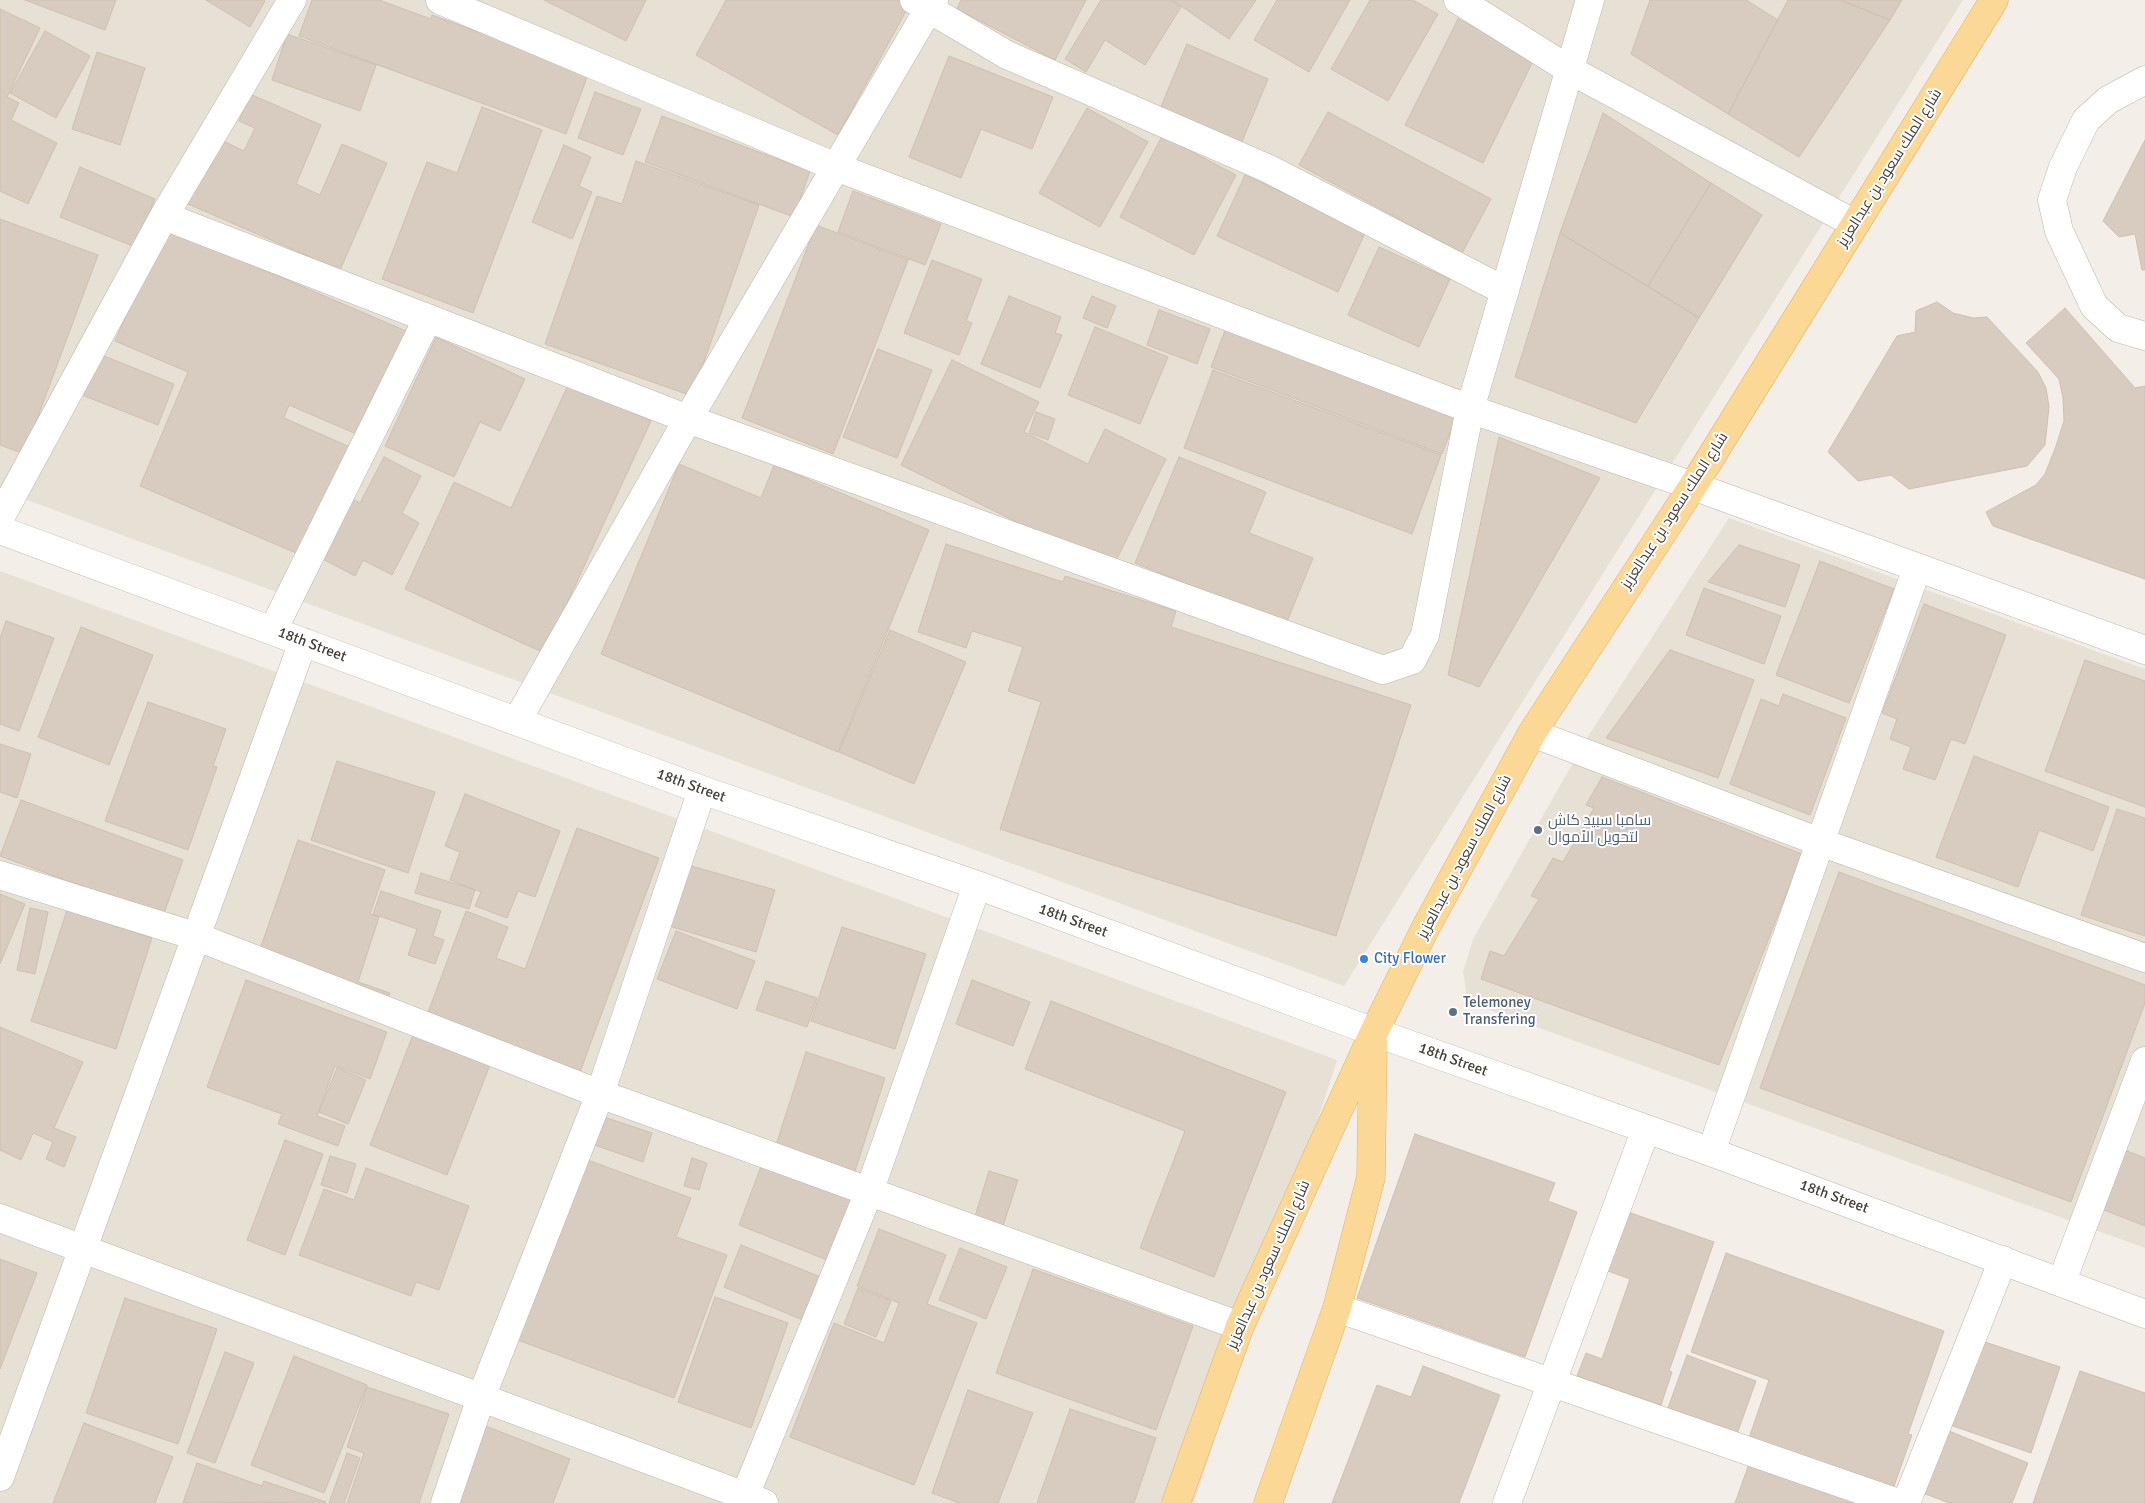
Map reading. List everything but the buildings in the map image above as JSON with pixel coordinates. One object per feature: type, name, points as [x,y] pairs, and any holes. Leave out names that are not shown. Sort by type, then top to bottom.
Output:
[{"type":"main road","name":"شارع الملك سعود بن عبدالعزيز","points":[[1176,1503],[1240,1326],[1374,1032],[1427,925],[1532,733],[1693,486],[1994,0]]},
{"type":"main road","name":"شارع الملك سعود بن عبدالعزيز","points":[[1268,1503],[1337,1308],[1371,1177],[1374,1032]]},
{"type":"street","points":[[0,518],[164,216],[292,0]]},
{"type":"street","points":[[440,0],[836,167],[1470,409],[1693,486],[2145,650]]},
{"type":"street","points":[[1458,0],[1570,70],[1855,224]]},
{"type":"street","points":[[164,216],[688,419],[1383,670],[1412,660],[1426,636],[1470,409],[1590,0]]},
{"type":"street","points":[[517,721],[688,419],[836,167],[926,3],[1007,56],[1269,169],[1505,291]]},
{"type":"street","points":[[2145,80],[2108,100],[2086,120],[2063,168],[2052,200],[2058,231],[2094,306],[2118,328],[2145,336]]},
{"type":"street","points":[[273,630],[428,318]]},
{"type":"street","name":"18th Street","points":[[0,530],[702,790],[977,886],[1374,1032],[1711,1152],[2145,1314]]},
{"type":"street","points":[[1711,1152],[1916,568]]},
{"type":"street","points":[[0,1477],[303,642]]},
{"type":"street","points":[[1532,733],[1820,842],[2145,958]]},
{"type":"street","points":[[445,1503],[481,1398],[600,1094],[702,790]]},
{"type":"street","points":[[0,875],[195,936],[600,1094],[1240,1326]]},
{"type":"street","points":[[0,1218],[82,1251],[481,1398],[750,1501],[870,1192],[977,886]]},
{"type":"street","points":[[2062,1282],[2145,1061]]},
{"type":"street","points":[[1507,1503],[1646,1129]]},
{"type":"street","points":[[1906,1503],[2004,1260]]},
{"type":"street","points":[[1337,1308],[1552,1385],[1898,1503]]},
{"type":"shaded area","points":[[0,0],[1963,0],[1344,986],[0,490]]},
{"type":"shaded area","points":[[1729,518],[2145,669],[2145,1248],[1468,1002],[1463,972],[1473,939],[1587,738]]},
{"type":"shaded area","points":[[0,571],[1337,1060],[1194,1503],[0,1503]]},
{"type":"place","name":"سامبا سبيد كاش لتحويل الأموال","points":[[1538,830]]},
{"type":"place","name":"City Flower","points":[[1364,959]]},
{"type":"place","name":"Telemoney Transfering","points":[[1453,1012]]}]
